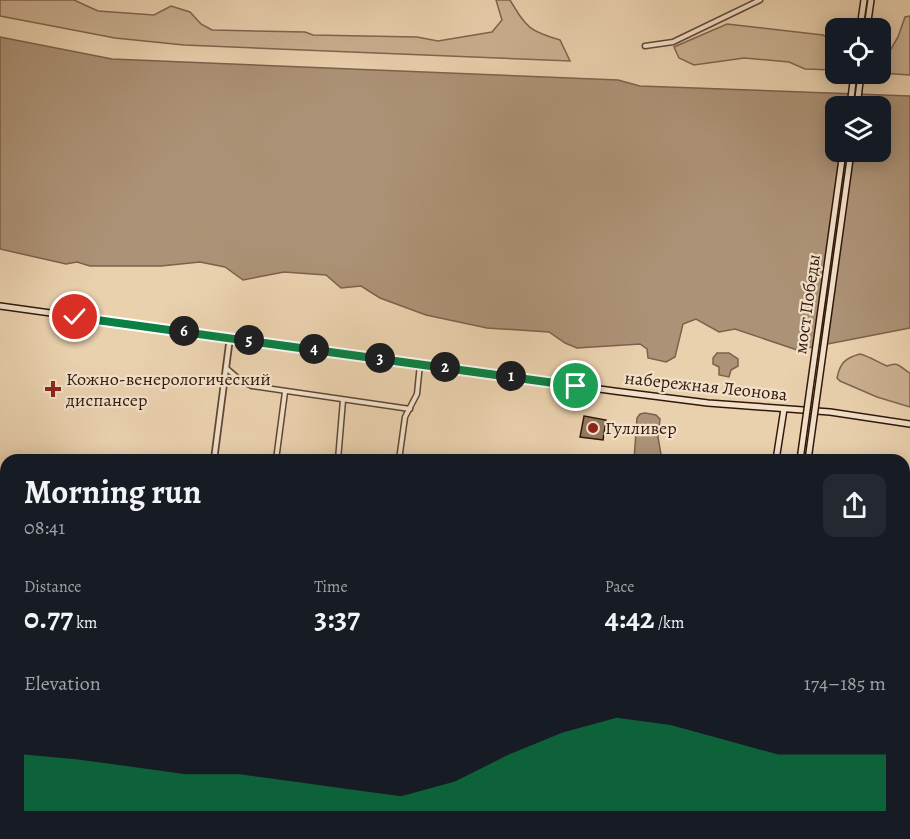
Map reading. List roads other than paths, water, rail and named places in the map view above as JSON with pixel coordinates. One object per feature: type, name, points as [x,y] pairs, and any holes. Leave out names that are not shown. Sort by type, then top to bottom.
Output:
[{"type":"main road","points":[[861,18],[864,0]]},
{"type":"main road","points":[[868,18],[871,0]]},
{"type":"main road","name":"мост Победы","points":[[801,454],[842,162]]},
{"type":"main road","points":[[809,454],[850,162]]},
{"type":"main road","name":"набережная Леонова","points":[[0,306],[626,393],[784,410],[830,412],[910,424]]},
{"type":"main road","points":[[777,454],[784,410]]},
{"type":"street","points":[[645,46],[673,42],[760,0]]},
{"type":"street","points":[[215,454],[230,338]]},
{"type":"street","points":[[400,454],[405,417],[417,394],[420,363]]},
{"type":"street","points":[[226,368],[240,380],[252,386],[410,409]]},
{"type":"street","points":[[277,454],[285,392]]},
{"type":"street","points":[[338,454],[342,400]]},
{"type":"place","name":"Кожно-венерологический диспансер","points":[[53,389]]},
{"type":"place","name":"Гулливер","points":[[593,428]]}]
